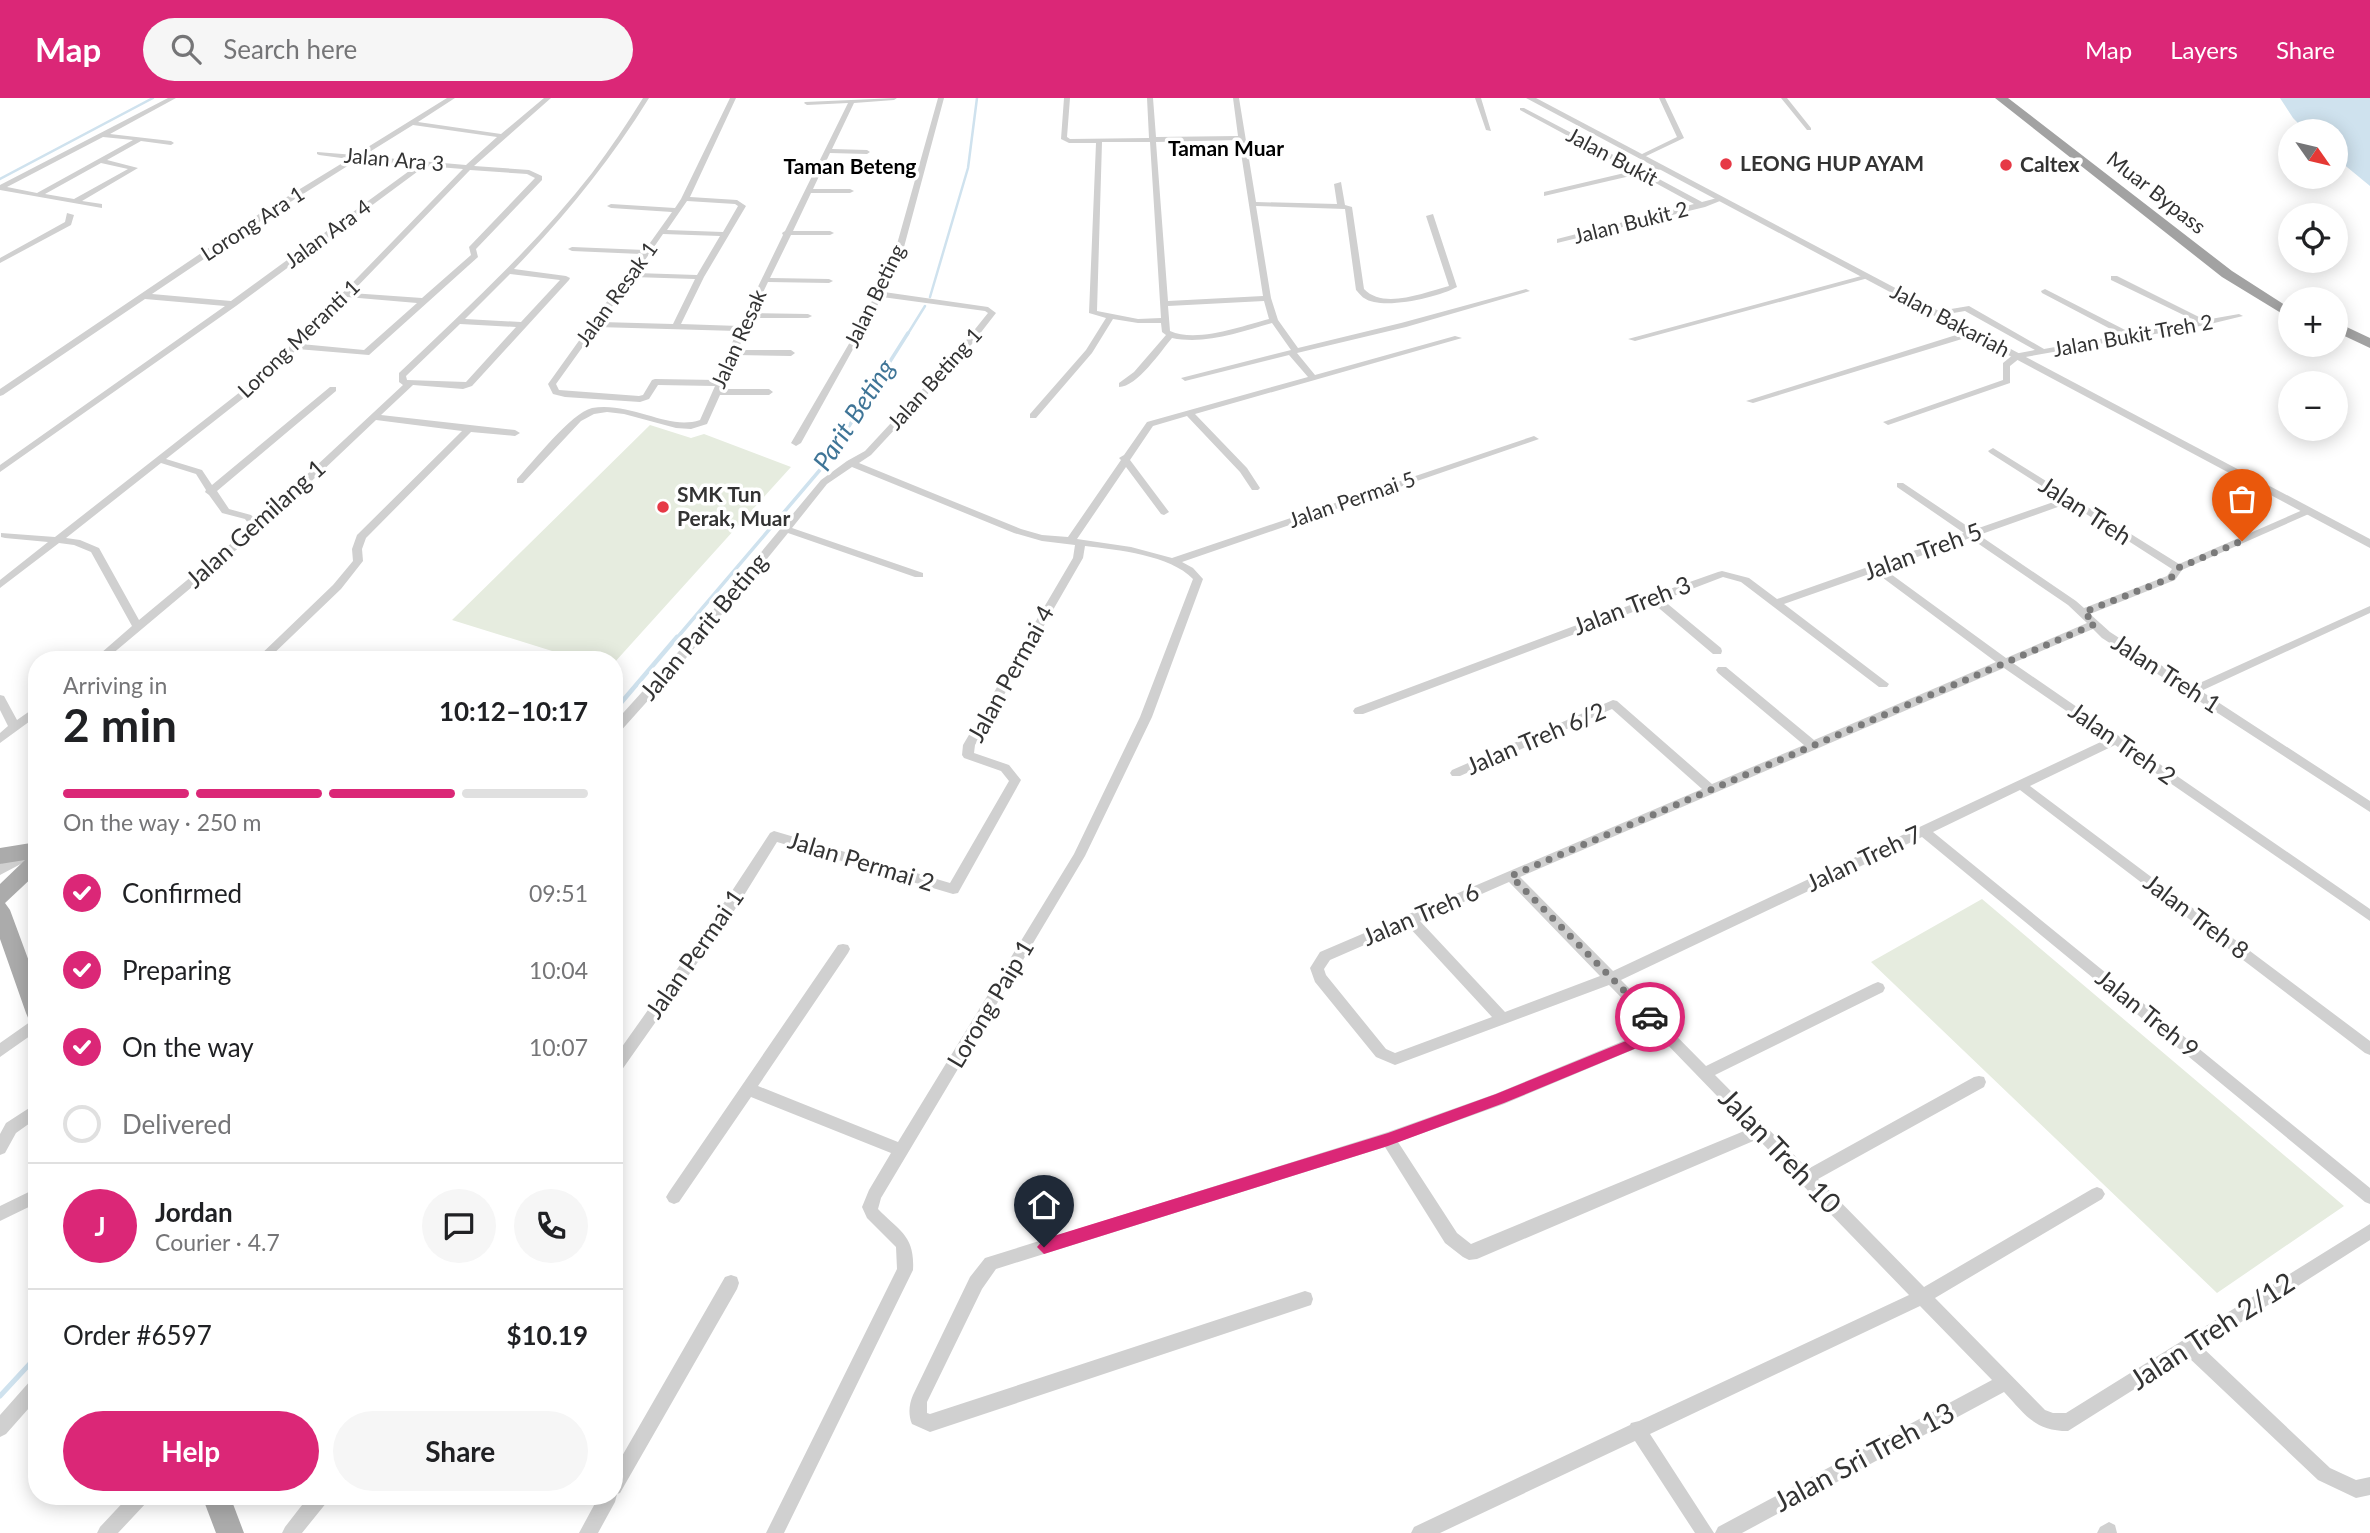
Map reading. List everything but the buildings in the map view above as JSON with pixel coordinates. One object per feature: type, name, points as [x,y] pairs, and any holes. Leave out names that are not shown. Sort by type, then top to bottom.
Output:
[{"type":"highway","name":"Muar Bypass","points":[[2001,98],[2227,274],[2278,307]]},
{"type":"highway","name":"Muar Bypass","points":[[2017,98],[2249,274],[2278,292]]},
{"type":"highway","points":[[2348,332],[2370,344]]},
{"type":"highway","points":[[2348,346],[2370,357]]},
{"type":"main road","points":[[0,856],[28,851]]},
{"type":"main road","points":[[0,897],[28,869]]},
{"type":"main road","points":[[0,910],[28,988]]},
{"type":"main road","points":[[219,1505],[230,1533]]},
{"type":"street","points":[[0,188],[173,98]]},
{"type":"street","name":"Lorong Ara 1","points":[[0,393],[262,216],[452,98]]},
{"type":"street","name":"Lorong Meranti 1","points":[[0,586],[266,376],[292,346],[346,295],[470,167],[548,98]]},
{"type":"street","points":[[508,271],[566,278],[469,384],[463,386],[403,382],[402,375],[508,271],[575,200],[620,145],[646,98]]},
{"type":"street","name":"Jalan Resak 1","points":[[655,382],[646,397],[640,399],[556,392],[552,384],[685,199],[733,98]]},
{"type":"street","points":[[807,103],[894,98]]},
{"type":"street","name":"Jalan Beting","points":[[796,443],[896,262],[941,98]]},
{"type":"street","points":[[1067,98],[1063,138],[1069,141],[1152,142],[1241,138]]},
{"type":"street","points":[[1122,385],[1138,374],[1166,328],[1150,98]]},
{"type":"street","points":[[1236,98],[1267,298],[1274,320],[1314,379]]},
{"type":"street","points":[[1478,98],[1489,130]]},
{"type":"street","name":"Jalan Bakariah","points":[[1530,98],[2370,544]]},
{"type":"street","points":[[1640,157],[1678,142],[1681,138],[1681,131],[1662,98]]},
{"type":"street","points":[[1784,98],[1809,129]]},
{"type":"street","name":"Jalan Resak","points":[[520,481],[578,419],[589,412],[632,413],[682,426],[696,426],[704,422],[748,315],[852,101]]},
{"type":"street","name":"Jalan Bukit","points":[[1522,109],[1702,205]]},
{"type":"street","points":[[1547,122],[1567,118]]},
{"type":"street","points":[[410,123],[503,136]]},
{"type":"street","points":[[103,135],[171,144]]},
{"type":"street","points":[[38,195],[140,139]]},
{"type":"street","points":[[1099,141],[1093,313],[1215,335],[1274,320]]},
{"type":"street","points":[[827,151],[867,152]]},
{"type":"street","name":"Jalan Ara 3","points":[[319,153],[529,172],[539,178],[472,249],[475,255],[424,301]]},
{"type":"street","points":[[75,202],[134,168],[100,161]]},
{"type":"street","name":"Jalan Ara 4","points":[[233,304],[423,164]]},
{"type":"street","points":[[1547,194],[1659,167]]},
{"type":"street","points":[[1338,184],[1345,206],[1362,295],[1385,302],[1453,287],[1430,216]]},
{"type":"street","points":[[0,188],[99,206]]},
{"type":"street","points":[[807,191],[850,191]]},
{"type":"street","points":[[676,327],[723,234],[742,204],[685,199]]},
{"type":"street","points":[[1702,205],[1721,200]]},
{"type":"street","points":[[1253,204],[1345,206]]},
{"type":"street","name":"Jalan Bukit 2","points":[[1560,241],[1702,205]]},
{"type":"street","points":[[611,206],[677,210]]},
{"type":"street","points":[[0,261],[68,223],[70,215]]},
{"type":"street","points":[[662,232],[723,234]]},
{"type":"street","points":[[786,233],[830,233]]},
{"type":"street","points":[[572,249],[647,252]]},
{"type":"street","points":[[631,275],[700,277]]},
{"type":"street","points":[[1632,339],[1868,277]]},
{"type":"street","points":[[2114,278],[2206,323]]},
{"type":"street","points":[[765,280],[829,281]]},
{"type":"street","points":[[1185,378],[1526,291]]},
{"type":"street","points":[[2045,291],[2132,337]]},
{"type":"street","name":"Jalan Beting 1","points":[[850,463],[868,453],[958,356],[992,313],[988,309],[880,293]]},
{"type":"street","points":[[346,295],[424,301]]},
{"type":"street","points":[[144,296],[233,304]]},
{"type":"street","points":[[1163,304],[1267,298]]},
{"type":"street","points":[[292,346],[366,353],[424,301]]},
{"type":"street","points":[[0,469],[233,304]]},
{"type":"street","points":[[1936,314],[1966,307],[2043,352]]},
{"type":"street","points":[[748,315],[808,316]]},
{"type":"street","name":"Jalan Bukit Treh 2","points":[[1888,422],[2007,381],[2006,365],[2017,356],[2239,316]]},
{"type":"street","points":[[1034,416],[1089,351],[1110,318]]},
{"type":"street","points":[[458,321],[521,325]]},
{"type":"street","points":[[596,324],[742,329]]},
{"type":"street","points":[[1750,401],[1972,333]]},
{"type":"street","points":[[1077,540],[1124,458],[1147,426],[1458,338]]},
{"type":"street","points":[[732,352],[791,353]]},
{"type":"street","points":[[655,382],[769,392]]},
{"type":"street","name":"Jalan Gemilang 1","points":[[109,651],[257,527],[409,384]]},
{"type":"street","points":[[210,492],[333,389]]},
{"type":"street","points":[[1189,414],[1244,470],[1255,488]]},
{"type":"street","points":[[372,417],[515,433]]},
{"type":"street","points":[[269,651],[337,587],[358,562],[357,549],[361,537],[469,429]]},
{"type":"street","name":"Jalan Permai 5","points":[[1171,562],[1534,439]]},
{"type":"street","name":"Jalan Treh","points":[[1993,451],[2178,568]]},
{"type":"street","points":[[1124,458],[1164,512]]},
{"type":"street","points":[[160,460],[199,472],[210,492],[227,513],[248,517],[257,527]]},
{"type":"street","name":"Jalan Parit Beting","points":[[623,720],[824,482],[850,463]]},
{"type":"street","name":"Lorong Paip 1","points":[[775,1533],[905,1270],[908,1253],[904,1243],[877,1220],[870,1207],[901,1150],[1079,856],[1146,717],[1198,579],[1195,572],[1140,551],[1077,540],[1049,539],[1020,531],[850,463]]},
{"type":"street","name":"Jalan Treh 1","points":[[1900,485],[2084,612],[2106,635],[2370,807]]},
{"type":"street","name":"Jalan Treh 5","points":[[1777,603],[2068,500]]},
{"type":"street","points":[[2084,612],[2171,578],[2178,568],[2308,511]]},
{"type":"street","points":[[786,529],[919,575]]},
{"type":"street","points":[[5,535],[82,544],[95,550],[138,627]]},
{"type":"street","name":"Jalan Permai 4","points":[[993,822],[1015,780],[1005,768],[968,755],[969,745],[1078,558],[1077,540]]},
{"type":"street","name":"Jalan Treh 2","points":[[1877,568],[2005,663],[2370,916]]},
{"type":"street","name":"Jalan Treh 3","points":[[1359,711],[1722,574],[1745,580],[1883,684]]},
{"type":"street","points":[[1654,598],[1717,651]]},
{"type":"street","points":[[2192,691],[2370,609]]},
{"type":"street","name":"Jalan Treh 6","points":[[1395,1059],[1381,1053],[1320,978],[1317,968],[1325,956],[2095,624]]},
{"type":"street","points":[[1723,670],[1813,746]]},
{"type":"street","points":[[0,699],[15,728]]},
{"type":"street","name":"Jalan Treh 6/2","points":[[1456,773],[1613,704],[1711,790]]},
{"type":"street","points":[[0,739],[28,717]]},
{"type":"street","name":"Jalan Treh 7","points":[[1395,1059],[1501,1017],[1611,978],[2116,740]]},
{"type":"street","name":"Jalan Treh 8","points":[[2021,785],[2370,1049]]},
{"type":"street","name":"Jalan Permai 2","points":[[774,836],[953,889],[993,822]]},
{"type":"street","name":"Jalan Treh 9","points":[[1924,831],[2370,1197]]},
{"type":"street","name":"Jalan Permai 1","points":[[623,1057],[733,901],[774,836]]},
{"type":"street","points":[[0,870],[28,855]]},
{"type":"street","points":[[0,879],[28,865]]},
{"type":"street","name":"Jalan Treh 10","points":[[1511,876],[2005,1382],[2039,1416],[2052,1422]]},
{"type":"street","points":[[1410,919],[1501,1017]]},
{"type":"street","points":[[674,1198],[843,949]]},
{"type":"street","points":[[1704,1074],[1878,988]]},
{"type":"street","points":[[0,1051],[28,1030]]},
{"type":"street","points":[[1305,1299],[930,1423],[923,1422],[916,1412],[976,1283],[991,1263],[1388,1139],[1499,1099],[1663,1031]]},
{"type":"street","points":[[1806,1178],[1979,1082]]},
{"type":"street","points":[[748,1089],[901,1150]]},
{"type":"street","points":[[0,1148],[10,1128],[28,1115]]},
{"type":"street","points":[[1388,1139],[1451,1238],[1469,1252],[1478,1251],[1760,1131]]},
{"type":"street","points":[[1420,1533],[1922,1297],[2097,1194]]},
{"type":"street","points":[[0,1214],[28,1200]]},
{"type":"street","name":"Jalan Treh 2/12","points":[[2052,1422],[2068,1422],[2370,1231]]},
{"type":"street","points":[[623,1471],[731,1283]]},
{"type":"street","points":[[2189,1346],[2324,1474],[2356,1489],[2370,1486]]},
{"type":"street","name":"Jalan Sri Treh 13","points":[[1724,1533],[2005,1382]]},
{"type":"street","points":[[0,1428],[28,1396]]},
{"type":"street","points":[[1637,1429],[1705,1533]]},
{"type":"street","points":[[106,1533],[132,1505]]},
{"type":"street","points":[[291,1533],[314,1505]]},
{"type":"street","points":[[588,1533],[604,1505]]},
{"type":"shaded area","points":[[650,425],[691,438],[704,434],[791,467],[623,653],[552,651],[452,620]]},
{"type":"shaded area","points":[[1982,899],[2344,1206],[2217,1293],[1871,962]]},
{"type":"water","points":[[2280,98],[2370,98],[2370,186],[2348,168],[2348,119],[2293,118]]},
{"type":"waterway","points":[[0,179],[153,98]]},
{"type":"waterway","name":"Parit Beting","points":[[930,297],[968,168],[977,98]]},
{"type":"waterway","name":"Parit Beting","points":[[907,335],[925,306]]},
{"type":"waterway","name":"Parit Beting","points":[[676,639],[825,464],[908,333]]},
{"type":"waterway","name":"Parit Beting","points":[[623,700],[677,637]]},
{"type":"waterway","name":"Parit Beting","points":[[0,1396],[28,1366]]},
{"type":"way so far","points":[[1650,1017],[1511,876],[2095,624],[2084,612],[2171,578],[2178,568],[2242,541]]},
{"type":"place","name":"LEONG HUP AYAM","points":[[1726,164]]},
{"type":"place","name":"Caltex","points":[[2006,165]]},
{"type":"place","name":"SMK Tun Perak, Muar","points":[[663,507]]},
{"type":"district","name":"Taman Muar","points":[[1226,149]]},
{"type":"district","name":"Taman Beteng","points":[[850,167]]},
{"type":"route","points":[[1044,1247],[1388,1139],[1499,1099],[1663,1031],[1650,1017]]}]
